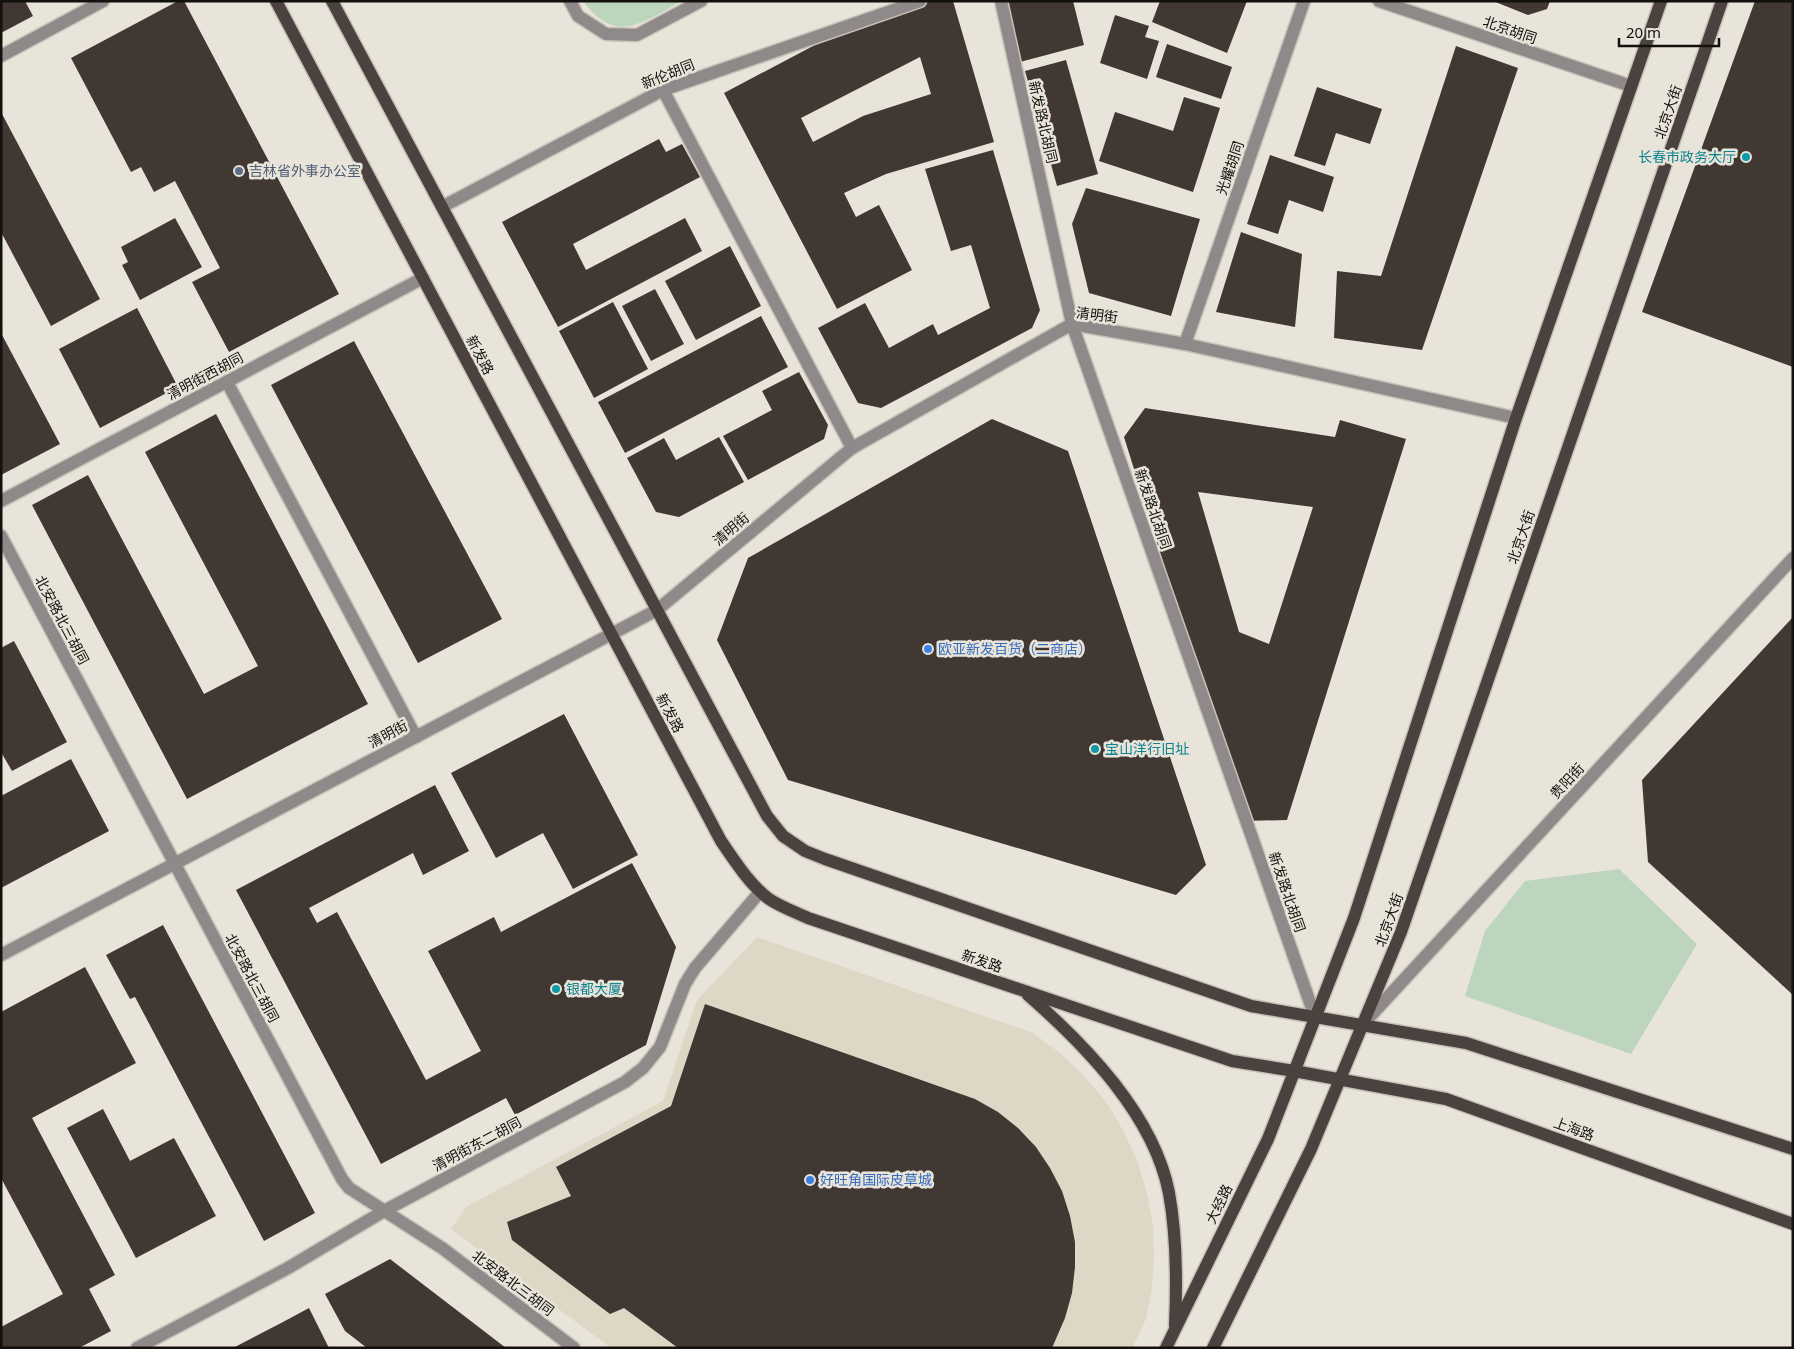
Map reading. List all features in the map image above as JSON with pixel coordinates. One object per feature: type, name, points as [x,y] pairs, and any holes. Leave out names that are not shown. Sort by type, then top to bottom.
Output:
[{"type":"main road","name":"新发路","points":[[276,1],[721,841],[742,871],[760,892],[784,908],[808,918],[1232,1061],[1340,1080]]},
{"type":"main road","points":[[332,1],[767,816],[783,836],[805,851],[834,863],[1251,1006],[1363,1024],[1466,1044],[1793,1149]]},
{"type":"main road","points":[[1294,1071],[1354,918],[1516,418],[1661,1]]},
{"type":"main road","name":"北京大街","points":[[1340,1080],[1402,932],[1722,1]]},
{"type":"main road","points":[[1022,990],[1064,1027],[1100,1066],[1128,1102],[1157,1155],[1169,1190],[1174,1225],[1177,1275],[1174,1330]]},
{"type":"main road","name":"大经路","points":[[1166,1348],[1268,1139],[1294,1071]]},
{"type":"main road","points":[[1213,1348],[1311,1149],[1340,1080]]},
{"type":"main road","name":"上海路","points":[[1340,1080],[1446,1099],[1793,1224]]},
{"type":"street","points":[[1,56],[102,1]]},
{"type":"street","points":[[570,1],[578,16],[606,34],[637,35],[701,1]]},
{"type":"street","name":"新伦胡同","points":[[442,207],[663,90],[920,1]]},
{"type":"street","name":"新发路北胡同","points":[[1000,1],[1072,324],[1315,1016]]},
{"type":"street","name":"光耀胡同","points":[[1185,344],[1304,1]]},
{"type":"street","name":"北京胡同","points":[[1379,1],[1631,86]]},
{"type":"street","points":[[663,90],[852,448]]},
{"type":"street","name":"清明街西胡同","points":[[1,501],[423,278]]},
{"type":"street","name":"清明街","points":[[1,955],[657,610],[852,448],[1072,324],[1185,344],[1516,418]]},
{"type":"street","points":[[227,382],[416,737]]},
{"type":"street","name":"北安路北三胡同","points":[[1,536],[342,1179],[349,1188],[442,1248],[574,1348]]},
{"type":"street","name":"贵阳街","points":[[1363,1024],[1793,558]]},
{"type":"street","name":"清明街东二胡同","points":[[137,1348],[288,1268],[384,1211],[625,1082],[644,1068],[660,1047],[685,984],[696,968],[760,892]]},
{"type":"shaded area","name":"好旺角国际皮草城","points":[[757,937],[1033,1033],[1060,1053],[1085,1077],[1107,1103],[1124,1132],[1138,1163],[1153,1225],[1152,1288],[1146,1319],[1132,1348],[611,1348],[451,1229],[466,1207],[663,1101],[697,1000]]},
{"type":"green space","points":[[583,1],[682,1],[642,22],[630,26],[619,26],[607,23],[595,15]]},
{"type":"green space","points":[[1619,869],[1697,944],[1631,1054],[1465,996],[1485,931],[1525,881]]},
{"type":"building","points":[[1,1],[25,1],[33,16],[1,33]]},
{"type":"building","points":[[178,1],[184,1],[339,294],[229,352],[192,282],[220,268],[175,181],[154,192],[141,167],[131,172],[71,58]]},
{"type":"building","points":[[898,1],[953,1],[994,142],[886,174],[844,193],[856,217],[879,205],[912,270],[837,309],[724,93]],"holes":[[[920,57],[931,94],[863,116],[813,142],[801,118]]]},
{"type":"building","points":[[1004,1],[1073,1],[1084,45],[1020,62]]},
{"type":"building","points":[[1160,1],[1247,1],[1227,53],[1152,22]]},
{"type":"building","points":[[1493,1],[1550,1],[1547,9],[1528,15]]},
{"type":"building","name":"长春市政务大厅","points":[[1755,1],[1793,1],[1793,367],[1642,312]]},
{"type":"building","points":[[1115,15],[1149,26],[1145,37],[1159,41],[1147,79],[1100,63]]},
{"type":"building","points":[[1167,44],[1232,67],[1221,99],[1156,77]]},
{"type":"building","points":[[1456,46],[1518,68],[1422,350],[1334,338],[1337,271],[1381,276]]},
{"type":"building","points":[[1066,60],[1098,174],[1057,186],[1025,71]]},
{"type":"building","points":[[1317,87],[1382,109],[1370,144],[1336,133],[1325,166],[1294,156]]},
{"type":"building","points":[[1184,97],[1220,108],[1193,192],[1099,161],[1115,112],[1173,131]]},
{"type":"building","points":[[1,112],[100,299],[51,326],[1,232]]},
{"type":"building","points":[[659,139],[666,152],[682,144],[700,177],[573,244],[586,270],[685,218],[702,251],[558,327],[502,222]]},
{"type":"building","points":[[993,150],[1040,310],[1032,328],[881,408],[858,403],[818,328],[865,303],[889,348],[933,324],[938,335],[990,308],[971,245],[951,251],[925,169]]},
{"type":"building","points":[[1270,155],[1334,177],[1323,212],[1289,200],[1278,234],[1247,224]]},
{"type":"building","points":[[1086,188],[1200,219],[1171,316],[1089,293],[1072,224]]},
{"type":"building","points":[[175,218],[202,267],[140,300],[122,265],[128,262],[121,247]]},
{"type":"building","points":[[1241,232],[1302,254],[1295,327],[1216,312]]},
{"type":"building","points":[[730,246],[761,306],[696,340],[665,281]]},
{"type":"building","points":[[655,289],[684,344],[651,361],[622,306]]},
{"type":"building","points":[[613,302],[648,369],[594,398],[559,331]]},
{"type":"building","points":[[137,308],[178,387],[100,428],[59,349]]},
{"type":"building","points":[[761,316],[788,367],[625,453],[598,402]]},
{"type":"building","points":[[1,333],[60,444],[1,475]]},
{"type":"building","points":[[354,341],[502,619],[418,663],[271,385]]},
{"type":"building","points":[[799,372],[828,425],[824,439],[748,480],[723,436],[772,410],[762,391]]},
{"type":"building","points":[[1145,408],[1335,437],[1340,420],[1406,439],[1287,820],[1244,821],[1124,437]],"holes":[[[1198,492],[1313,507],[1269,644],[1239,632]]]},
{"type":"building","points":[[216,414],[368,704],[187,799],[32,505],[88,475],[204,694],[258,666],[145,452]]},
{"type":"building","name":"欧亚新发百货（二商店）","points":[[992,419],[1068,451],[1206,865],[1176,895],[788,780],[717,640],[748,558]]},
{"type":"building","points":[[719,437],[744,482],[679,517],[656,512],[627,458],[664,438],[676,460]]},
{"type":"building","points":[[1793,617],[1793,995],[1648,862],[1642,780]]},
{"type":"building","points":[[14,641],[67,742],[12,771],[1,752],[1,648]]},
{"type":"building","points":[[564,714],[638,855],[573,889],[543,833],[496,858],[451,773]]},
{"type":"building","points":[[71,759],[109,831],[1,888],[1,796]]},
{"type":"building","points":[[435,785],[469,851],[423,875],[413,853],[309,908],[317,923],[337,912],[426,1080],[481,1051],[428,951],[494,917],[501,932],[632,863],[676,947],[646,1045],[515,1115],[506,1098],[381,1164],[236,890]]},
{"type":"building","points":[[163,925],[315,1213],[264,1241],[135,997],[130,999],[106,955]]},
{"type":"building","points":[[85,967],[136,1063],[32,1118],[115,1275],[89,1289],[111,1331],[79,1348],[1,1348],[1,1327],[63,1294],[1,1178],[1,1012]]},
{"type":"building","name":"好旺角国际皮草城","points":[[705,1004],[975,1099],[998,1112],[1018,1128],[1036,1147],[1062,1191],[1070,1216],[1075,1242],[1072,1293],[1065,1318],[1052,1348],[678,1348],[624,1308],[610,1314],[512,1240],[507,1222],[571,1196],[556,1167],[671,1106]]},
{"type":"building","points":[[103,1109],[130,1161],[174,1138],[216,1216],[136,1258],[67,1128]]},
{"type":"building","points":[[390,1259],[506,1348],[367,1348],[345,1331],[325,1294]]},
{"type":"building","points":[[309,1308],[329,1348],[233,1348],[283,1322]]},
{"type":"place","name":"长春市政务大厅","points":[[1746,157]]},
{"type":"place","name":"吉林省外事办公室","points":[[239,171]]},
{"type":"place","name":"欧亚新发百货（二商店）","points":[[928,649]]},
{"type":"place","name":"宝山洋行旧址","points":[[1095,749]]},
{"type":"place","name":"银都大厦","points":[[556,989]]},
{"type":"place","name":"好旺角国际皮草城","points":[[810,1180]]}]
